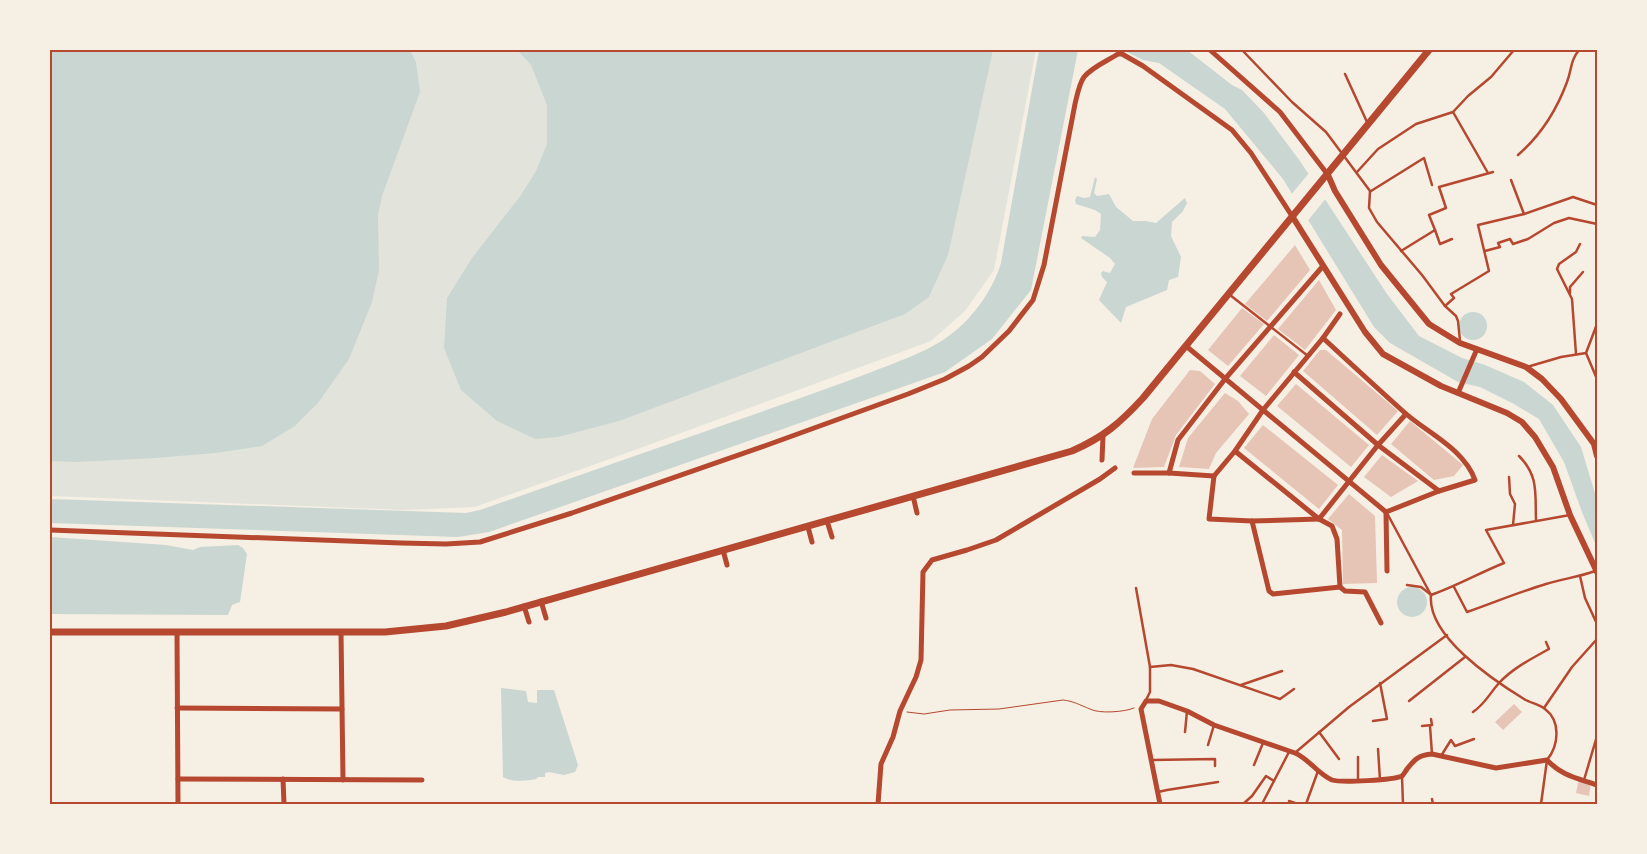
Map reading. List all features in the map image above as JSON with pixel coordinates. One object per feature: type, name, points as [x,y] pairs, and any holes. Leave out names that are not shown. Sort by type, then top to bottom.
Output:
[{"type":"main road","points":[[50,632],[385,632],[446,626],[808,527],[1072,451],[1103,436],[1134,408],[1328,175],[1429,50]]},
{"type":"street","points":[[1210,50],[1280,112],[1328,175],[1335,191],[1382,265],[1429,324],[1460,343],[1526,367],[1542,379],[1561,399],[1594,444],[1597,456]]},
{"type":"street","points":[[50,530],[410,544],[480,542],[572,514],[734,457],[908,394],[945,378],[982,357],[1023,315],[1033,300],[1044,265],[1075,104],[1082,82],[1096,67],[1118,54],[1122,54],[1143,66],[1232,130],[1251,152],[1294,214],[1323,266],[1365,332],[1382,354],[1420,375],[1507,413],[1522,422],[1535,437],[1553,467],[1570,515],[1596,571]]},
{"type":"street","points":[[1169,473],[1178,440],[1226,379],[1323,266]]},
{"type":"street","points":[[1340,314],[1323,338],[1263,410],[1235,451],[1214,476],[1209,520],[1319,519],[1378,445],[1406,414]]},
{"type":"street","points":[[1323,338],[1406,414],[1462,457],[1471,468],[1475,480],[1439,491],[1386,512]]},
{"type":"street","points":[[1186,346],[1386,512],[1387,571]]},
{"type":"street","points":[[1458,393],[1477,349]]},
{"type":"street","points":[[1294,372],[1378,445],[1439,491]]},
{"type":"street","points":[[1102,460],[1103,436]]},
{"type":"street","points":[[1235,451],[1319,519],[1332,526],[1337,539],[1340,587]]},
{"type":"street","points":[[879,804],[881,764],[893,737],[900,712],[916,677],[920,660],[923,572],[932,560],[996,540],[1100,479],[1114,468]]},
{"type":"street","points":[[1134,473],[1214,476]]},
{"type":"street","points":[[913,496],[917,513]]},
{"type":"street","points":[[828,521],[832,537]]},
{"type":"street","points":[[1252,521],[1269,591],[1273,594],[1340,587],[1345,591],[1365,592],[1381,623]]},
{"type":"street","points":[[808,527],[812,542]]},
{"type":"street","points":[[723,550],[727,565]]},
{"type":"street","points":[[541,601],[546,618]]},
{"type":"street","points":[[524,606],[529,622]]},
{"type":"street","points":[[341,632],[343,780]]},
{"type":"street","points":[[177,633],[178,804]]},
{"type":"street","points":[[1160,804],[1141,709],[1146,701],[1159,702],[1187,712],[1214,725],[1295,753],[1333,780],[1380,780],[1402,776],[1416,758],[1421,755],[1432,754],[1496,768],[1547,760],[1555,769],[1567,775],[1597,785]]},
{"type":"street","points":[[177,708],[342,709]]},
{"type":"street","points":[[178,779],[422,780]]},
{"type":"street","points":[[283,779],[284,804]]},
{"type":"lane","points":[[1242,50],[1292,102],[1326,132],[1357,172],[1370,191],[1369,208],[1377,222],[1445,306],[1456,316],[1460,343]]},
{"type":"lane","points":[[1357,172],[1378,149],[1416,124],[1453,112],[1491,76],[1514,50]]},
{"type":"lane","points":[[1518,155],[1532,144],[1547,121],[1568,80],[1573,59],[1580,50]]},
{"type":"lane","points":[[1345,74],[1368,126]]},
{"type":"lane","points":[[1453,112],[1488,174]]},
{"type":"lane","points":[[1370,191],[1424,158],[1432,185]]},
{"type":"lane","points":[[1452,239],[1440,244],[1429,215],[1446,208],[1439,187],[1494,172]]},
{"type":"lane","points":[[1511,180],[1524,214]]},
{"type":"lane","points":[[1445,306],[1454,298],[1451,294],[1488,271],[1478,225],[1524,214],[1573,197],[1597,205]]},
{"type":"lane","points":[[1485,251],[1500,247],[1498,243],[1510,239],[1513,244],[1528,239],[1554,223],[1569,218],[1597,224]]},
{"type":"lane","points":[[1401,251],[1434,230]]},
{"type":"lane","points":[[1572,299],[1557,269],[1559,264],[1576,252],[1580,244]]},
{"type":"lane","points":[[1576,354],[1570,288],[1583,272]]},
{"type":"lane","points":[[1229,294],[1308,356]]},
{"type":"lane","points":[[1597,324],[1586,353],[1597,379]]},
{"type":"lane","points":[[1526,367],[1561,357],[1586,353]]},
{"type":"lane","points":[[1519,456],[1532,473],[1535,482],[1536,520]]},
{"type":"lane","points":[[1509,477],[1510,494],[1515,504],[1514,525]]},
{"type":"lane","points":[[1386,512],[1432,595],[1431,601],[1437,620],[1447,636],[1466,657],[1499,683],[1529,702],[1544,708],[1553,720],[1557,730],[1556,739],[1551,756],[1547,760],[1540,804]]},
{"type":"lane","points":[[1432,595],[1454,587],[1504,563],[1486,530],[1570,515]]},
{"type":"lane","points":[[1454,587],[1467,612],[1518,593],[1596,571]]},
{"type":"lane","points":[[1580,576],[1585,598],[1597,624]]},
{"type":"lane","points":[[1408,585],[1421,587],[1432,595]]},
{"type":"lane","points":[[1136,588],[1150,667],[1150,692],[1146,701]]},
{"type":"lane","points":[[1295,753],[1380,684],[1447,636]]},
{"type":"lane","points":[[1544,708],[1572,667],[1597,639]]},
{"type":"lane","points":[[1473,712],[1483,705],[1499,683],[1517,667],[1549,649],[1546,642]]},
{"type":"lane","points":[[1409,700],[1466,657]]},
{"type":"lane","points":[[1150,667],[1171,665],[1193,669],[1280,699],[1294,689]]},
{"type":"lane","points":[[1240,686],[1282,671]]},
{"type":"lane","points":[[1373,721],[1387,719],[1380,684]]},
{"type":"lane","points":[[1185,732],[1187,712]]},
{"type":"lane","points":[[1431,719],[1432,754]]},
{"type":"lane","points":[[1208,745],[1214,725]]},
{"type":"lane","points":[[1422,726],[1430,726]]},
{"type":"lane","points":[[1319,732],[1339,759]]},
{"type":"lane","points":[[1584,780],[1597,736]]},
{"type":"lane","points":[[1441,756],[1451,740],[1455,746],[1474,739]]},
{"type":"lane","points":[[1254,765],[1264,741]]},
{"type":"lane","points":[[1378,749],[1380,780]]},
{"type":"lane","points":[[1262,804],[1289,751]]},
{"type":"lane","points":[[1358,757],[1358,781]]},
{"type":"lane","points":[[1152,760],[1215,759],[1215,766]]},
{"type":"lane","points":[[1306,804],[1318,771]]},
{"type":"lane","points":[[1243,804],[1252,796],[1266,776],[1274,781]]},
{"type":"lane","points":[[1402,776],[1403,804]]},
{"type":"lane","points":[[1158,792],[1218,782]]},
{"type":"lane","points":[[1432,799],[1433,804]]},
{"type":"lane","points":[[1289,801],[1298,804]]},
{"type":"path","points":[[900,712],[924,714],[950,710],[999,709],[1063,700],[1072,701],[1092,711],[1114,712],[1130,710],[1146,701]]},
{"type":"shaded area","points":[[50,50],[1036,50],[994,270],[965,311],[931,341],[475,507],[404,510],[50,496]]},
{"type":"shaded area","points":[[50,50],[410,50],[416,62],[420,92],[382,196],[378,215],[379,270],[372,302],[349,359],[318,403],[295,426],[262,446],[215,453],[155,458],[76,462],[50,461]]},
{"type":"shaded area","points":[[517,50],[993,50],[948,255],[929,297],[905,314],[619,421],[558,437],[535,439],[497,421],[461,390],[444,348],[447,298],[472,258],[521,195],[536,171],[547,144],[547,105],[531,65]]},
{"type":"shaded area","points":[[1039,50],[1078,50],[1031,290],[992,339],[945,372],[489,532],[458,537],[50,523],[50,499],[466,513],[480,510],[795,400],[883,368],[934,346],[955,331],[972,315],[986,295],[1001,263]]},
{"type":"shaded area","points":[[1123,50],[1187,50],[1232,85],[1242,90],[1264,113],[1300,161],[1387,294],[1419,336],[1462,358],[1485,365],[1524,382],[1553,405],[1581,447],[1597,500],[1597,548],[1564,462],[1539,419],[1480,387],[1458,382],[1390,343],[1374,327],[1283,179],[1225,109],[1159,63],[1143,60]]},
{"type":"shaded area","points":[[1095,177],[1097,179],[1094,193],[1097,196],[1109,194],[1116,207],[1133,221],[1156,223],[1185,198],[1187,203],[1183,211],[1172,222],[1171,236],[1181,257],[1178,277],[1169,280],[1167,290],[1126,307],[1121,323],[1099,300],[1107,282],[1101,273],[1103,271],[1110,273],[1115,264],[1110,258],[1081,238],[1082,236],[1095,237],[1100,230],[1101,214],[1076,204],[1075,200],[1077,196],[1090,197]]},
{"type":"shaded area","points":[[1473,312],[1483,316],[1487,326],[1483,336],[1473,340],[1463,336],[1459,326],[1463,316]]},
{"type":"shaded area","points":[[50,537],[166,545],[193,550],[200,547],[238,545],[247,554],[240,602],[232,605],[228,615],[50,614]]},
{"type":"shaded area","points":[[1412,587],[1423,591],[1427,602],[1423,613],[1412,617],[1401,613],[1397,602],[1401,591]]},
{"type":"shaded area","points":[[501,688],[526,691],[528,702],[537,703],[537,690],[554,690],[578,765],[575,772],[564,775],[549,772],[545,773],[545,777],[524,781],[510,780],[503,777]]},
{"type":"pier","points":[[1309,173],[1327,197],[1306,223],[1290,196]]},
{"type":"building","points":[[1295,245],[1310,270],[1267,321],[1245,304]]},
{"type":"building","points":[[1319,280],[1336,310],[1305,350],[1278,329]]},
{"type":"building","points":[[1242,308],[1264,324],[1228,366],[1208,350]]},
{"type":"building","points":[[1274,335],[1299,355],[1266,396],[1240,376]]},
{"type":"building","points":[[1320,350],[1326,350],[1398,411],[1377,435],[1303,371]]},
{"type":"building","points":[[1190,370],[1200,371],[1215,384],[1176,435],[1164,467],[1133,468],[1152,419]]},
{"type":"building","points":[[1296,384],[1369,445],[1351,467],[1277,406]]},
{"type":"building","points":[[1225,393],[1238,401],[1249,414],[1216,453],[1209,469],[1179,467],[1188,438]]},
{"type":"building","points":[[1410,421],[1463,465],[1454,476],[1434,480],[1391,444]]},
{"type":"building","points":[[1263,425],[1338,485],[1319,509],[1244,448]]},
{"type":"building","points":[[1382,455],[1418,481],[1391,497],[1364,477]]},
{"type":"building","points":[[1349,494],[1375,516],[1377,583],[1343,584],[1342,530],[1328,519]]},
{"type":"building","points":[[1514,704],[1522,712],[1503,730],[1495,722]]},
{"type":"building","points":[[1579,779],[1591,783],[1589,796],[1576,793]]}]
